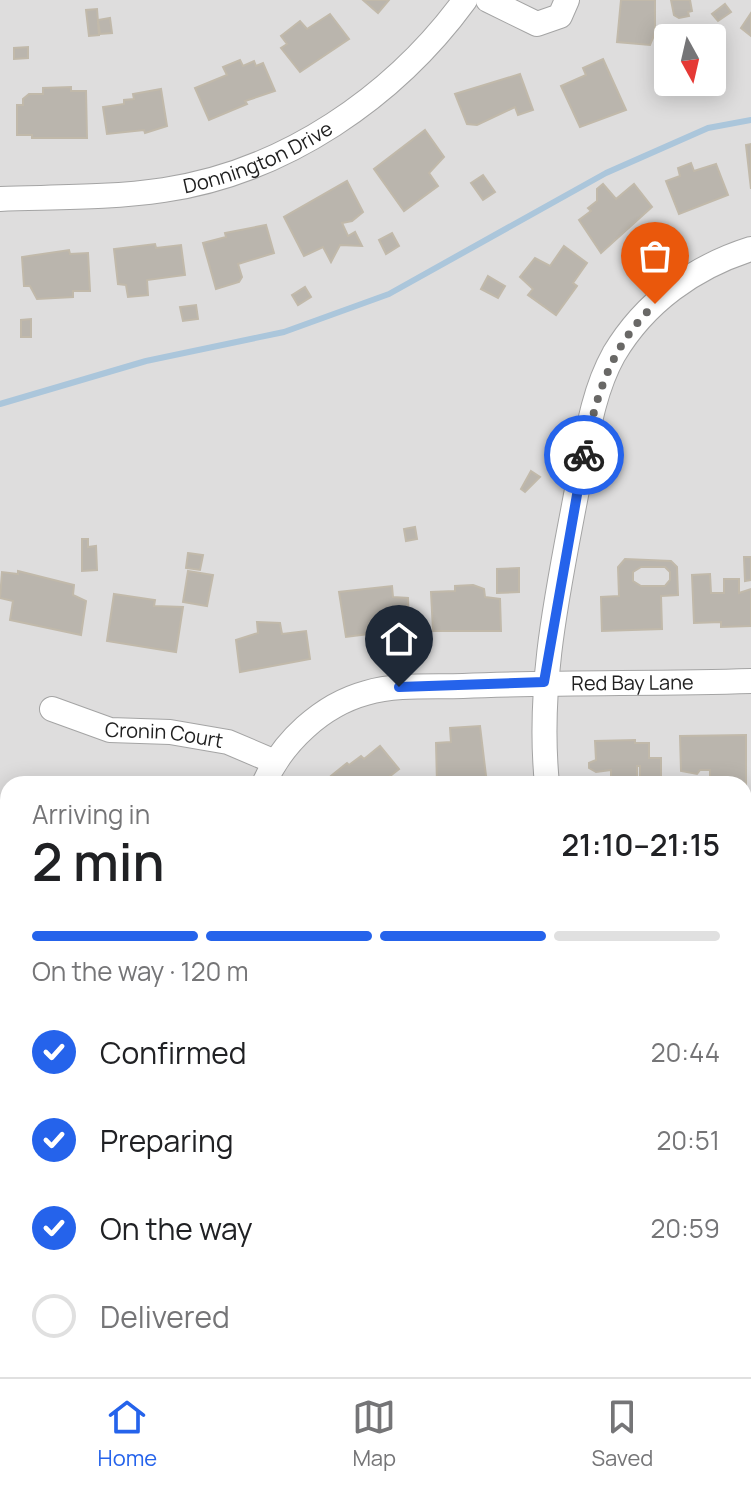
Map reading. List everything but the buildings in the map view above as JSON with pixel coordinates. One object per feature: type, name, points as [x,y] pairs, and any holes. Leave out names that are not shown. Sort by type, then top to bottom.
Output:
[{"type":"street","name":"Donnington Drive","points":[[0,199],[165,190],[245,169],[293,147],[379,94],[422,53],[465,0]]},
{"type":"street","points":[[488,0],[537,24],[560,16],[567,0]]},
{"type":"street","points":[[546,776],[542,727],[544,682],[595,400],[614,355],[632,328],[667,293],[703,269],[751,249]]},
{"type":"street","name":"Red Bay Lane","points":[[268,776],[291,740],[327,710],[365,693],[399,687],[544,682],[751,681]]},
{"type":"street","name":"Cronin Court","points":[[52,709],[110,730],[170,732],[228,742],[275,762]]},
{"type":"shaded area","points":[[0,0],[751,0],[751,776],[0,776]]},
{"type":"waterway","points":[[0,404],[146,361],[284,332],[389,294],[606,173],[708,128],[751,120]]},
{"type":"way so far","points":[[584,455],[595,400],[614,355],[632,328],[655,304]]},
{"type":"route","points":[[399,687],[544,682],[584,455]]}]
